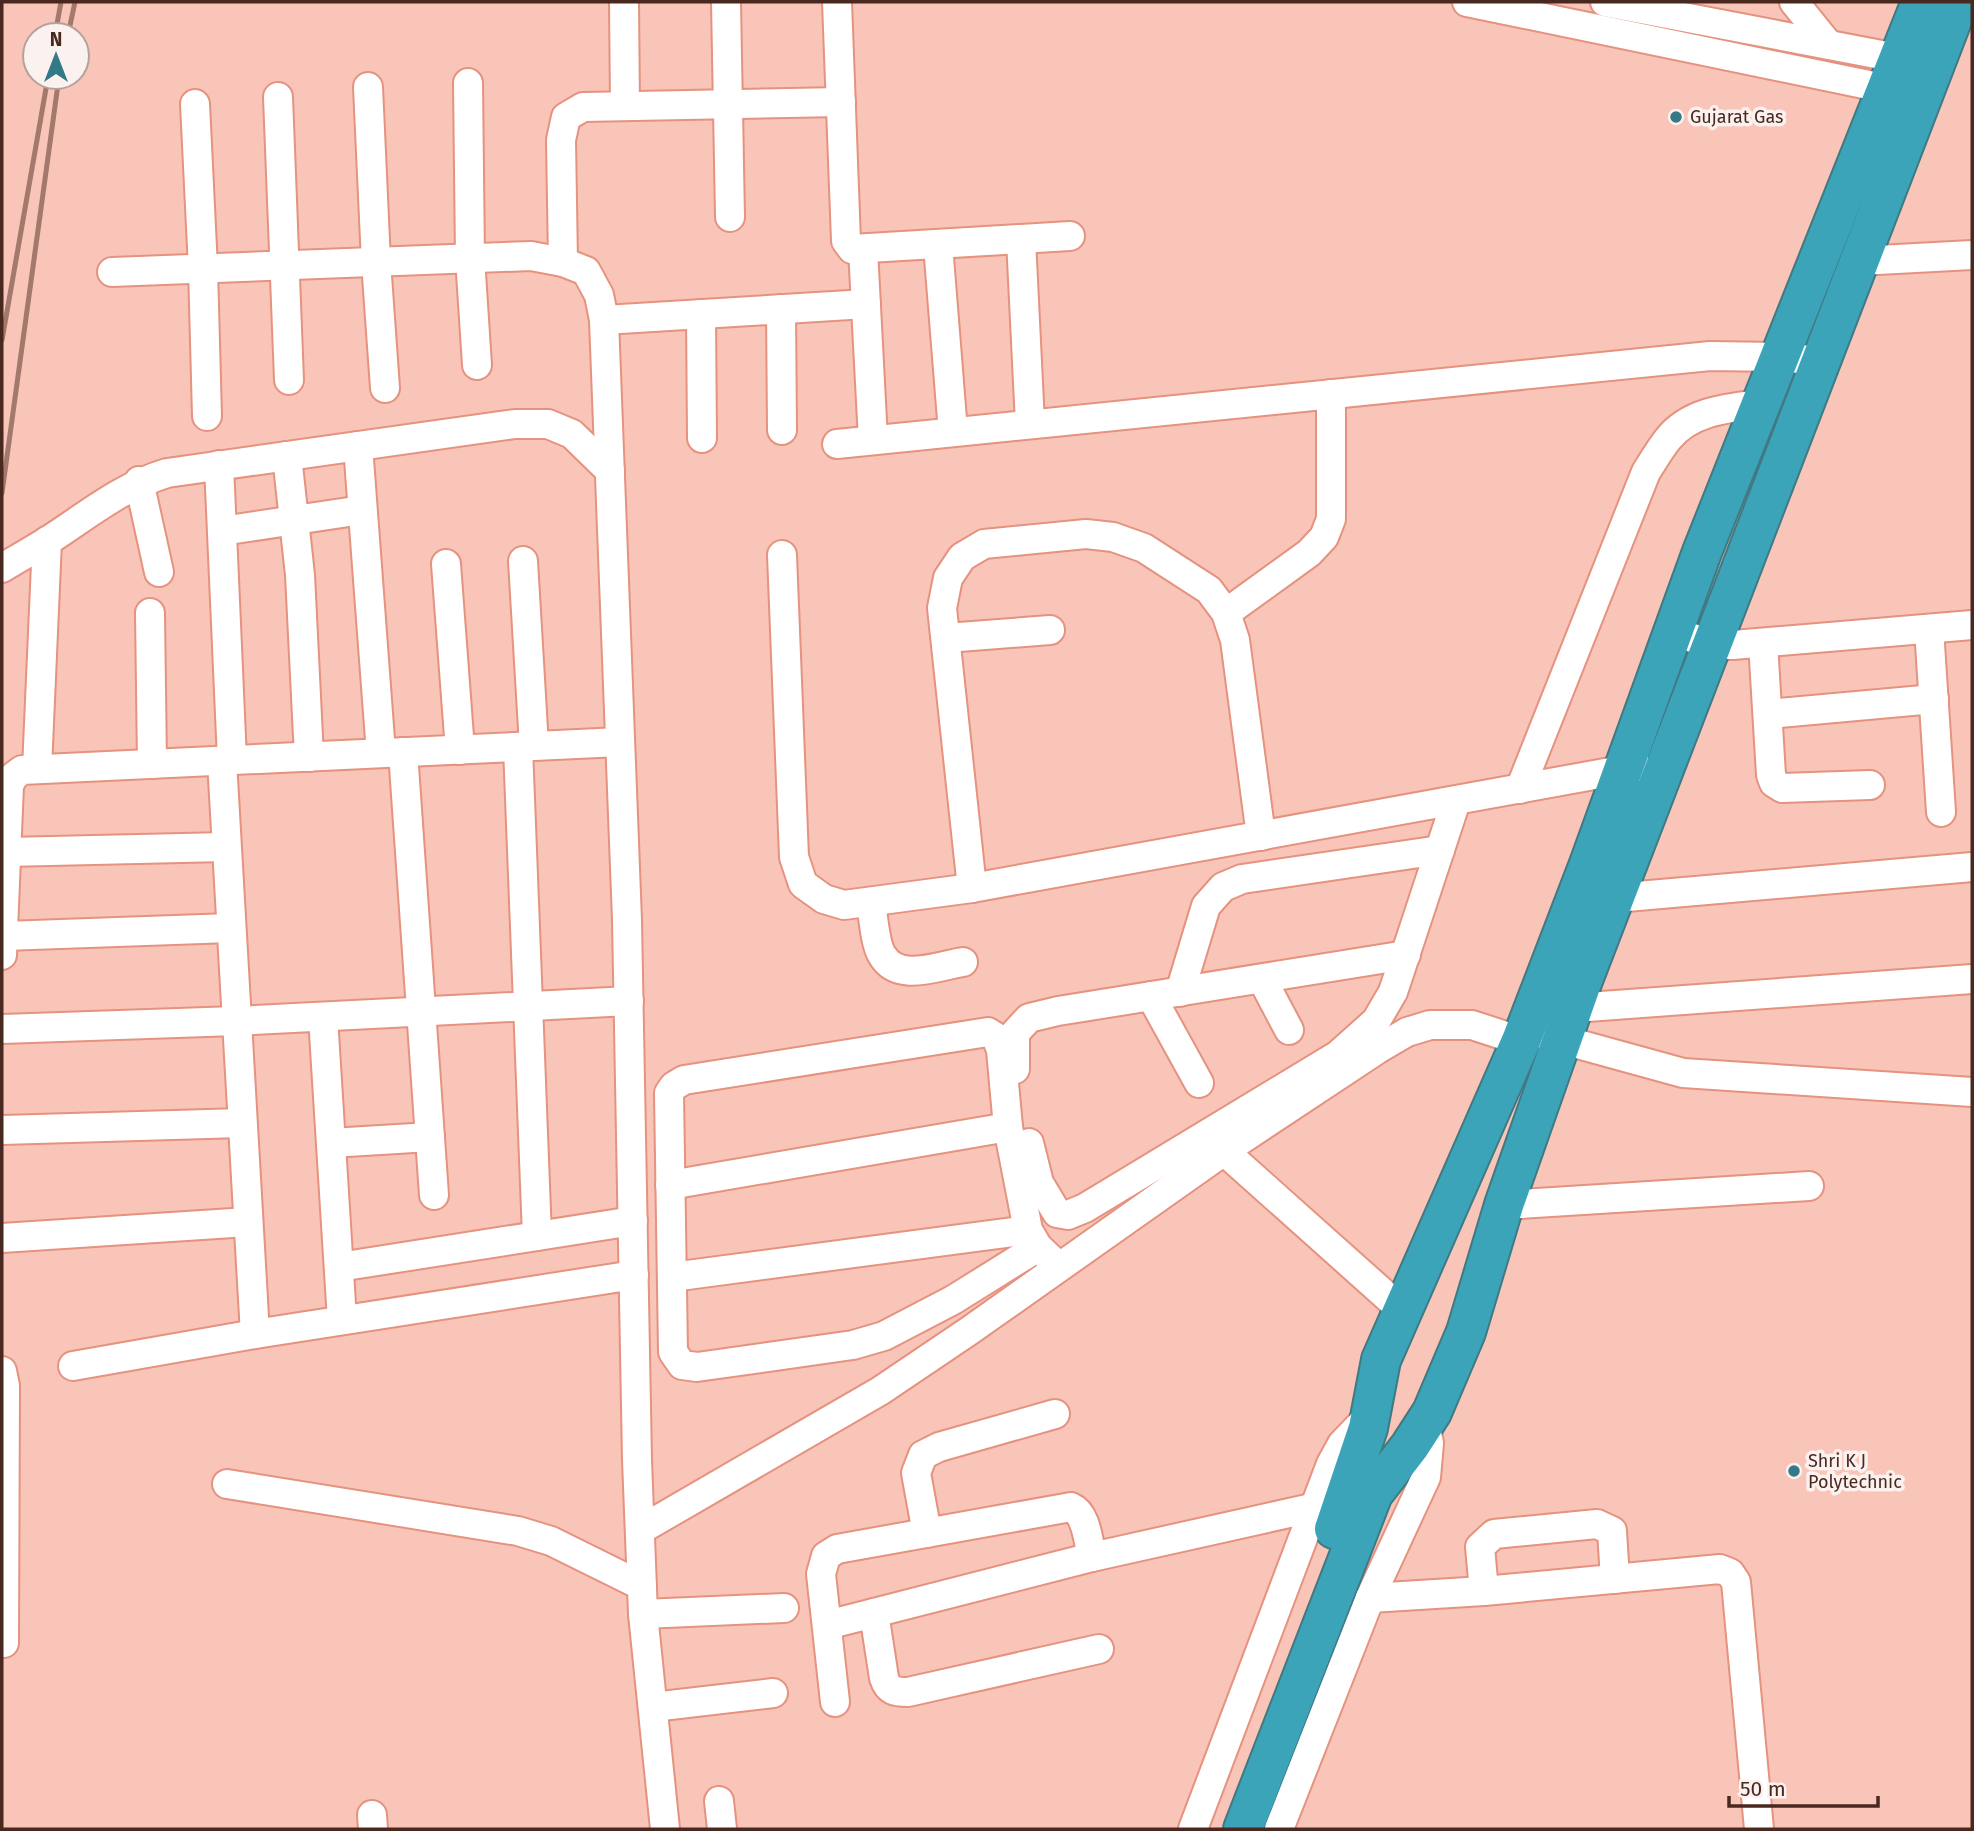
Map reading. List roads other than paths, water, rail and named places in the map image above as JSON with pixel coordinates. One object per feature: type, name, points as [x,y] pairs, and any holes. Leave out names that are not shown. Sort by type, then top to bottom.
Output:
[{"type":"highway","points":[[1223,1829],[1287,1664],[1362,1488],[1432,1412],[1466,1332],[1504,1205],[1568,1025],[1859,261],[1907,71],[1921,2]]},
{"type":"highway","points":[[1243,1829],[1362,1488],[1370,1416],[1381,1360],[1523,1035],[1702,552],[1779,357],[1907,71],[1959,2]]},
{"type":"street","points":[[624,2],[625,106]]},
{"type":"street","points":[[726,2],[730,217]]},
{"type":"street","points":[[837,2],[846,241],[852,249],[1070,236]]},
{"type":"street","points":[[1467,2],[1907,71]]},
{"type":"street","points":[[1605,2],[1828,44],[1907,71]]},
{"type":"street","points":[[1794,2],[1828,44]]},
{"type":"street","points":[[468,83],[470,258],[477,365]]},
{"type":"street","points":[[368,87],[384,388]]},
{"type":"street","points":[[278,97],[289,380]]},
{"type":"street","points":[[563,262],[561,141],[566,117],[583,107],[841,102]]},
{"type":"street","points":[[195,104],[207,416]]},
{"type":"street","points":[[1021,239],[1030,424]]},
{"type":"street","points":[[938,244],[953,432]]},
{"type":"street","points":[[863,249],[873,440]]},
{"type":"street","points":[[1859,261],[1972,255]]},
{"type":"street","points":[[111,272],[531,256],[563,262],[586,271],[598,295],[604,320],[629,1001],[643,1614],[665,1829]]},
{"type":"street","points":[[604,320],[866,304]]},
{"type":"street","points":[[781,309],[782,430]]},
{"type":"street","points":[[701,314],[702,438]]},
{"type":"street","points":[[837,444],[1710,356],[1779,357],[1821,361]]},
{"type":"street","points":[[1226,613],[1309,553],[1324,537],[1331,519],[1331,394]]},
{"type":"street","points":[[1520,789],[1646,472],[1670,436],[1695,418],[1724,409],[1761,404]]},
{"type":"street","points":[[2,569],[139,481],[167,473],[516,424],[548,424],[572,434],[610,471]]},
{"type":"street","points":[[358,446],[362,510],[422,1012],[434,1195]]},
{"type":"street","points":[[287,456],[300,575],[309,757]]},
{"type":"street","points":[[219,465],[227,761],[226,847],[255,1334]]},
{"type":"street","points":[[139,481],[159,572]]},
{"type":"street","points":[[222,531],[362,510]]},
{"type":"street","points":[[972,888],[942,608],[948,578],[962,557],[984,544],[1086,534],[1113,537],[1144,548],[1209,590],[1226,613],[1235,640],[1261,836]]},
{"type":"street","points":[[37,769],[47,541]]},
{"type":"street","points":[[782,555],[794,857],[803,884],[824,899],[844,905],[972,888],[1622,771],[1668,760]]},
{"type":"street","points":[[523,561],[529,1006],[537,1236]]},
{"type":"street","points":[[446,564],[460,750]]},
{"type":"street","points":[[150,613],[152,764]]},
{"type":"street","points":[[1673,631],[1712,645],[1972,625]]},
{"type":"street","points":[[1929,629],[1941,812]]},
{"type":"street","points":[[946,638],[1050,630]]},
{"type":"street","points":[[1763,643],[1771,775],[1774,783],[1782,788],[1870,785]]},
{"type":"street","points":[[1768,714],[1934,699]]},
{"type":"street","points":[[230,928],[3,946],[9,785],[14,776],[22,770],[37,769],[620,742]]},
{"type":"street","points":[[1406,955],[1030,1018],[1015,1032],[1015,1074],[1039,1183],[1057,1213],[1068,1215],[1085,1208],[1338,1055],[1376,1021],[1393,992],[1406,955],[1456,801]]},
{"type":"street","points":[[6,852],[226,847]]},
{"type":"street","points":[[1180,992],[1206,906],[1223,887],[1242,879],[1440,850]]},
{"type":"street","points":[[1615,898],[1972,867]]},
{"type":"street","points":[[871,902],[881,954],[894,969],[910,971],[963,962]]},
{"type":"street","points":[[1262,979],[1289,1030]]},
{"type":"street","points":[[640,1530],[880,1391],[1224,1151],[1407,1032],[1430,1025],[1472,1025],[1523,1035],[1568,1025],[1972,979]]},
{"type":"street","points":[[1151,996],[1199,1083]]},
{"type":"street","points":[[2,1029],[236,1021],[629,1001]]},
{"type":"street","points":[[323,1017],[342,1320]]},
{"type":"street","points":[[1568,1025],[1683,1073],[1972,1092]]},
{"type":"street","points":[[1033,1238],[953,1300],[884,1336],[853,1345],[697,1367],[682,1365],[673,1352],[668,1093],[684,1080],[988,1032],[996,1037],[1001,1050],[1008,1127],[1033,1238],[1058,1266]]},
{"type":"street","points":[[2,1130],[242,1123]]},
{"type":"street","points":[[670,1185],[1008,1127]]},
{"type":"street","points":[[331,1143],[430,1137]]},
{"type":"street","points":[[1224,1151],[1402,1310]]},
{"type":"street","points":[[1504,1205],[1808,1186]]},
{"type":"street","points":[[338,1267],[633,1221]]},
{"type":"street","points":[[2,1238],[248,1222]]},
{"type":"street","points":[[672,1277],[1033,1238]]},
{"type":"street","points":[[73,1366],[255,1334],[634,1275]]},
{"type":"street","points":[[2,1371],[5,1386],[4,1643]]},
{"type":"street","points":[[927,1533],[916,1473],[923,1455],[939,1447],[1055,1414]]},
{"type":"street","points":[[1194,1829],[1331,1464],[1342,1444],[1370,1416]]},
{"type":"street","points":[[1279,1829],[1370,1598],[1426,1477],[1429,1443],[1425,1422]]},
{"type":"street","points":[[228,1483],[518,1531],[551,1541],[642,1586]]},
{"type":"street","points":[[835,1702],[821,1574],[827,1556],[837,1549],[1071,1507],[1078,1510],[1081,1516],[1092,1557]]},
{"type":"street","points":[[827,1625],[1092,1557],[1316,1507]]},
{"type":"street","points":[[1484,1591],[1480,1547],[1493,1534],[1575,1525],[1597,1524],[1612,1531],[1615,1579]]},
{"type":"street","points":[[1370,1598],[1484,1591],[1720,1569],[1730,1573],[1736,1582],[1759,1829]]},
{"type":"street","points":[[643,1614],[783,1608]]},
{"type":"street","points":[[874,1612],[884,1678],[887,1687],[895,1692],[908,1692],[1099,1649]]},
{"type":"street","points":[[653,1707],[773,1693]]},
{"type":"street","points":[[719,1801],[722,1829]]},
{"type":"railway","points":[[58,21],[61,2]]},
{"type":"railway","points":[[71,21],[75,2]]},
{"type":"railway","points":[[2,340],[46,91]]},
{"type":"railway","points":[[2,493],[57,91]]},
{"type":"place","name":"Gujarat Gas","points":[[1676,117]]},
{"type":"place","name":"Shri K J Polytechnic","points":[[1794,1471]]}]
